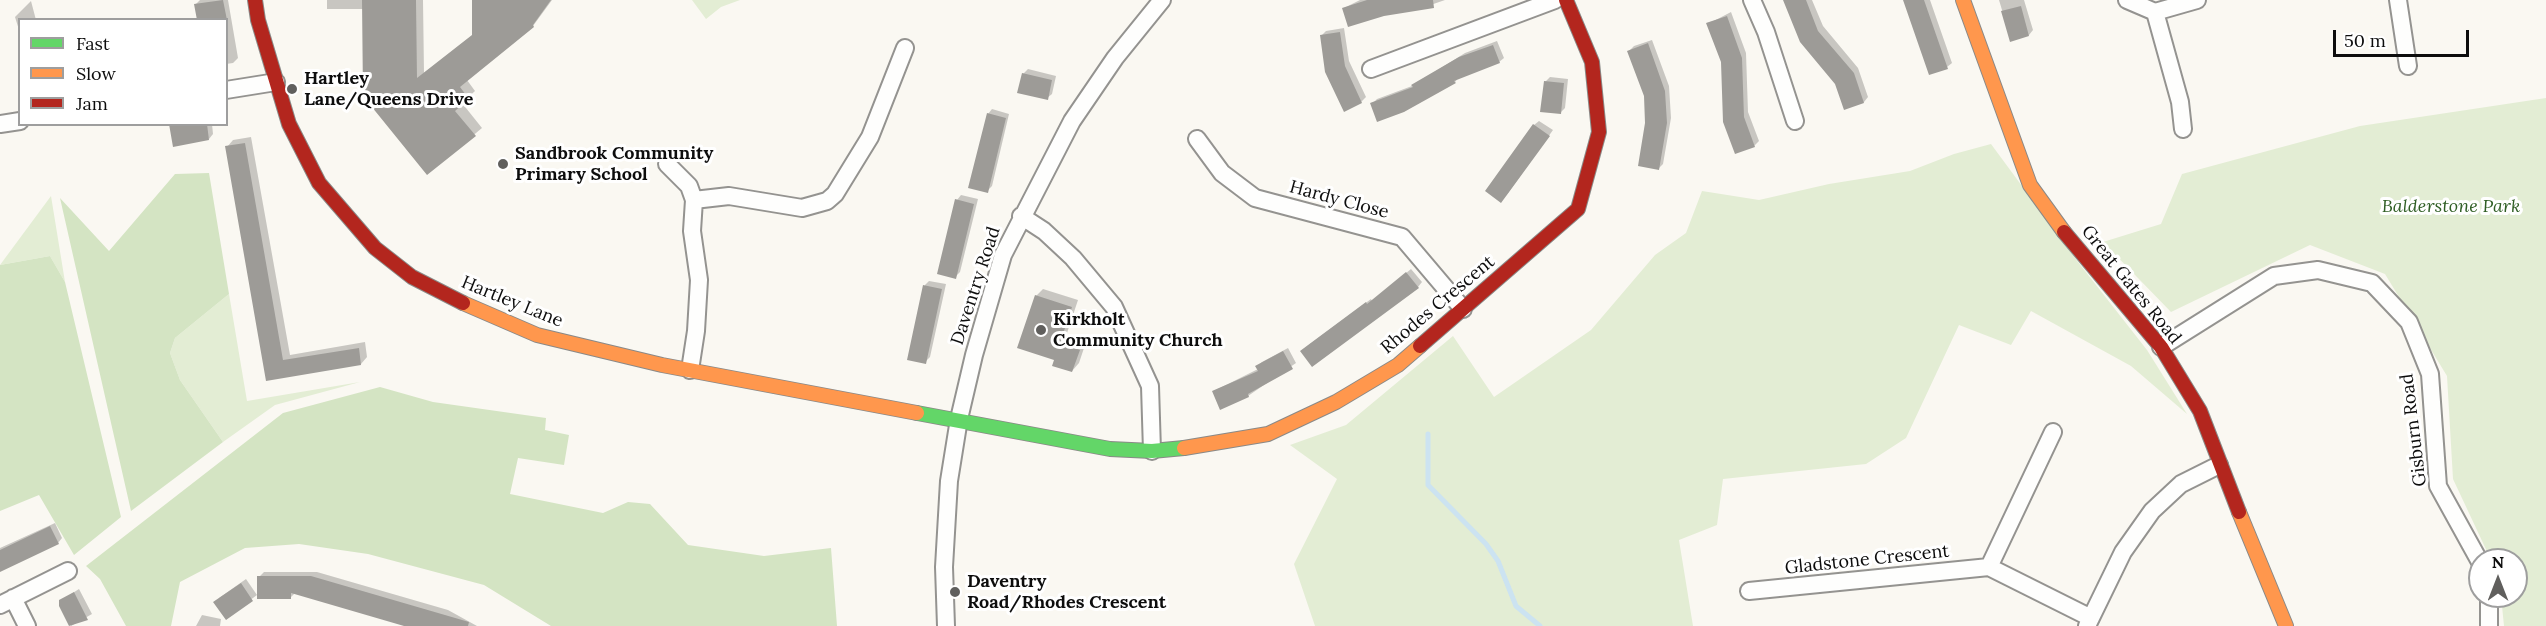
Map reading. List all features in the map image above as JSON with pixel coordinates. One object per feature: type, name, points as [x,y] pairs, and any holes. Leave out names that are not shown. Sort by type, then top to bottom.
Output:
[{"type":"street","name":"Hartley Lane","points":[[255,0],[258,20],[289,124],[319,183],[375,248],[412,277],[474,309],[537,335],[618,356],[959,419]]},
{"type":"street","name":"Daventry Road","points":[[946,626],[944,567],[949,481],[959,419],[974,355],[1004,255],[1021,216],[1072,121],[1115,58],[1162,0]]},
{"type":"street","points":[[1371,69],[1555,0]]},
{"type":"street","name":"Rhodes Crescent","points":[[959,419],[1110,449],[1152,450],[1225,443],[1268,434],[1336,402],[1398,365],[1578,209],[1599,132],[1592,62],[1566,0]]},
{"type":"street","points":[[1752,0],[1766,32],[1795,121]]},
{"type":"street","name":"Great Gates Road","points":[[1963,0],[2030,185],[2074,245],[2161,347],[2200,411],[2219,465],[2286,626]]},
{"type":"street","points":[[2127,0],[2155,12],[2197,0]]},
{"type":"street","points":[[2398,0],[2408,66]]},
{"type":"street","points":[[2155,12],[2180,102],[2183,129]]},
{"type":"street","points":[[694,200],[729,196],[802,208],[827,201],[835,194],[870,136],[905,48]]},
{"type":"street","points":[[228,90],[276,82]]},
{"type":"street","points":[[0,124],[18,121]]},
{"type":"street","name":"Hardy Close","points":[[1197,139],[1222,173],[1255,198],[1402,237],[1463,309]]},
{"type":"street","points":[[667,164],[689,186],[694,200],[692,231],[699,280],[696,331],[690,370]]},
{"type":"street","points":[[1021,216],[1044,231],[1073,258],[1114,307],[1150,386],[1152,450]]},
{"type":"street","name":"Gisburn Road","points":[[2161,347],[2274,276],[2318,270],[2372,283],[2409,322],[2430,374],[2438,486],[2472,548]]},
{"type":"street","points":[[2053,432],[1989,567],[2089,622],[2123,552],[2152,512],[2181,484],[2219,465]]},
{"type":"street","name":"Gladstone Crescent","points":[[1749,591],[1989,567]]},
{"type":"street","points":[[27,626],[7,602],[68,571]]},
{"type":"street","points":[[2489,608],[2489,626]]},
{"type":"green space","points":[[692,0],[740,0],[721,7],[706,19]]},
{"type":"green space","name":"Balderstone Park","points":[[2546,98],[2546,626],[2504,626],[2502,608],[2528,608],[2528,548],[2485,548],[2453,479],[2447,376],[2385,274],[2310,245],[2171,312],[2103,242],[2161,224],[2182,174],[2360,126]]},
{"type":"green space","points":[[1991,144],[2078,262],[2147,350],[2187,414],[2131,366],[2031,311],[2011,345],[1959,325],[1906,438],[1866,464],[1723,479],[1717,525],[1679,540],[1693,626],[1315,626],[1294,564],[1337,479],[1290,445],[1346,425],[1453,336],[1494,397],[1591,330],[1655,255],[1686,233],[1702,191],[1759,200],[1829,184],[1910,171],[1954,154]]},
{"type":"green space","points":[[209,173],[229,294],[175,338],[170,353],[180,380],[223,442],[131,511],[60,198],[109,251],[175,174]]},
{"type":"green space","points":[[51,196],[65,282],[50,256],[0,265]]},
{"type":"green space","points":[[50,256],[65,282],[121,517],[74,555],[39,495],[0,511],[0,265]]},
{"type":"green space","points":[[229,294],[247,401],[360,382],[275,405],[223,442],[180,380],[170,353],[175,338]]},
{"type":"green space","points":[[380,387],[433,402],[546,418],[545,430],[569,435],[564,465],[518,458],[510,494],[603,513],[628,502],[650,504],[688,545],[764,556],[831,548],[837,626],[551,626],[484,585],[368,554],[299,544],[245,548],[180,582],[171,626],[126,626],[100,579],[86,566],[283,413]]},
{"type":"building","points":[[223,0],[227,18],[197,18],[194,4]]},
{"type":"building","points":[[362,0],[416,0],[417,78],[472,35],[472,0],[551,0],[533,25],[534,27],[460,87],[469,99],[455,111],[476,136],[427,175],[363,96]]},
{"type":"building","points":[[1367,0],[1433,0],[1434,8],[1384,16],[1348,27],[1342,8]]},
{"type":"building","points":[[1783,0],[1806,0],[1818,31],[1854,73],[1864,103],[1844,110],[1835,84],[1800,42]]},
{"type":"building","points":[[1903,0],[1924,0],[1948,69],[1929,75]]},
{"type":"building","points":[[2021,6],[2029,36],[2010,42],[2001,11]]},
{"type":"building","points":[[1727,16],[1742,58],[1744,117],[1755,147],[1735,154],[1723,122],[1721,62],[1706,23]]},
{"type":"building","points":[[1340,32],[1345,66],[1362,103],[1344,112],[1325,72],[1320,35]]},
{"type":"building","points":[[1648,43],[1665,91],[1667,123],[1659,170],[1638,166],[1645,123],[1644,96],[1627,51]]},
{"type":"building","points":[[1493,45],[1500,63],[1454,81],[1456,83],[1404,112],[1377,122],[1370,103],[1413,87],[1411,85],[1459,57]]},
{"type":"building","points":[[1022,73],[1052,80],[1048,100],[1017,93]]},
{"type":"building","points":[[1544,81],[1564,83],[1561,114],[1540,112]]},
{"type":"building","points":[[987,113],[1006,118],[988,193],[968,188]]},
{"type":"building","points":[[1533,124],[1550,136],[1501,203],[1485,191]]},
{"type":"building","points":[[169,126],[207,126],[209,140],[173,147]]},
{"type":"building","points":[[245,143],[283,360],[359,348],[361,365],[266,381],[225,146]]},
{"type":"building","points":[[955,199],[974,204],[956,279],[937,274]]},
{"type":"building","points":[[1406,272],[1419,288],[1312,367],[1300,351],[1366,302],[1367,304]]},
{"type":"building","points":[[923,285],[942,289],[926,364],[907,360]]},
{"type":"building","points":[[1035,295],[1072,307],[1060,343],[1080,350],[1072,372],[1052,366],[1054,360],[1017,348]]},
{"type":"building","points":[[1283,351],[1293,369],[1248,394],[1249,397],[1220,410],[1212,391],[1258,371],[1255,366]]},
{"type":"building","points":[[50,526],[59,544],[0,572],[0,550]]},
{"type":"building","points":[[257,576],[311,576],[469,622],[468,626],[404,626],[291,593],[291,599],[257,599]]},
{"type":"building","points":[[241,583],[253,601],[226,620],[213,602]]},
{"type":"building","points":[[74,592],[88,620],[69,626],[59,606],[59,600]]},
{"type":"waterway","points":[[1428,434],[1428,485],[1486,544],[1498,561],[1516,606],[1540,626]]},
{"type":"traffic: fast","points":[[917,413],[1110,449],[1152,451],[1184,448]]},
{"type":"traffic: slow","points":[[1963,0],[2030,185],[2064,232]]},
{"type":"traffic: slow","points":[[463,303],[537,335],[662,365],[917,413]]},
{"type":"traffic: slow","points":[[1184,448],[1268,434],[1336,402],[1398,365],[1420,346]]},
{"type":"traffic: slow","points":[[2239,512],[2286,626]]},
{"type":"traffic: jam","points":[[255,0],[258,20],[289,124],[319,183],[375,248],[412,277],[463,303]]},
{"type":"traffic: jam","points":[[1420,346],[1578,209],[1599,132],[1592,62],[1566,0]]},
{"type":"traffic: jam","points":[[2064,232],[2161,347],[2200,411],[2239,512]]},
{"type":"place","name":"Hartley Lane/Queens Drive","points":[[292,89]]},
{"type":"place","name":"Sandbrook Community Primary School","points":[[503,164]]},
{"type":"place","name":"Kirkholt Community Church","points":[[1041,330]]},
{"type":"place","name":"Daventry Road/Rhodes Crescent","points":[[955,592]]}]
